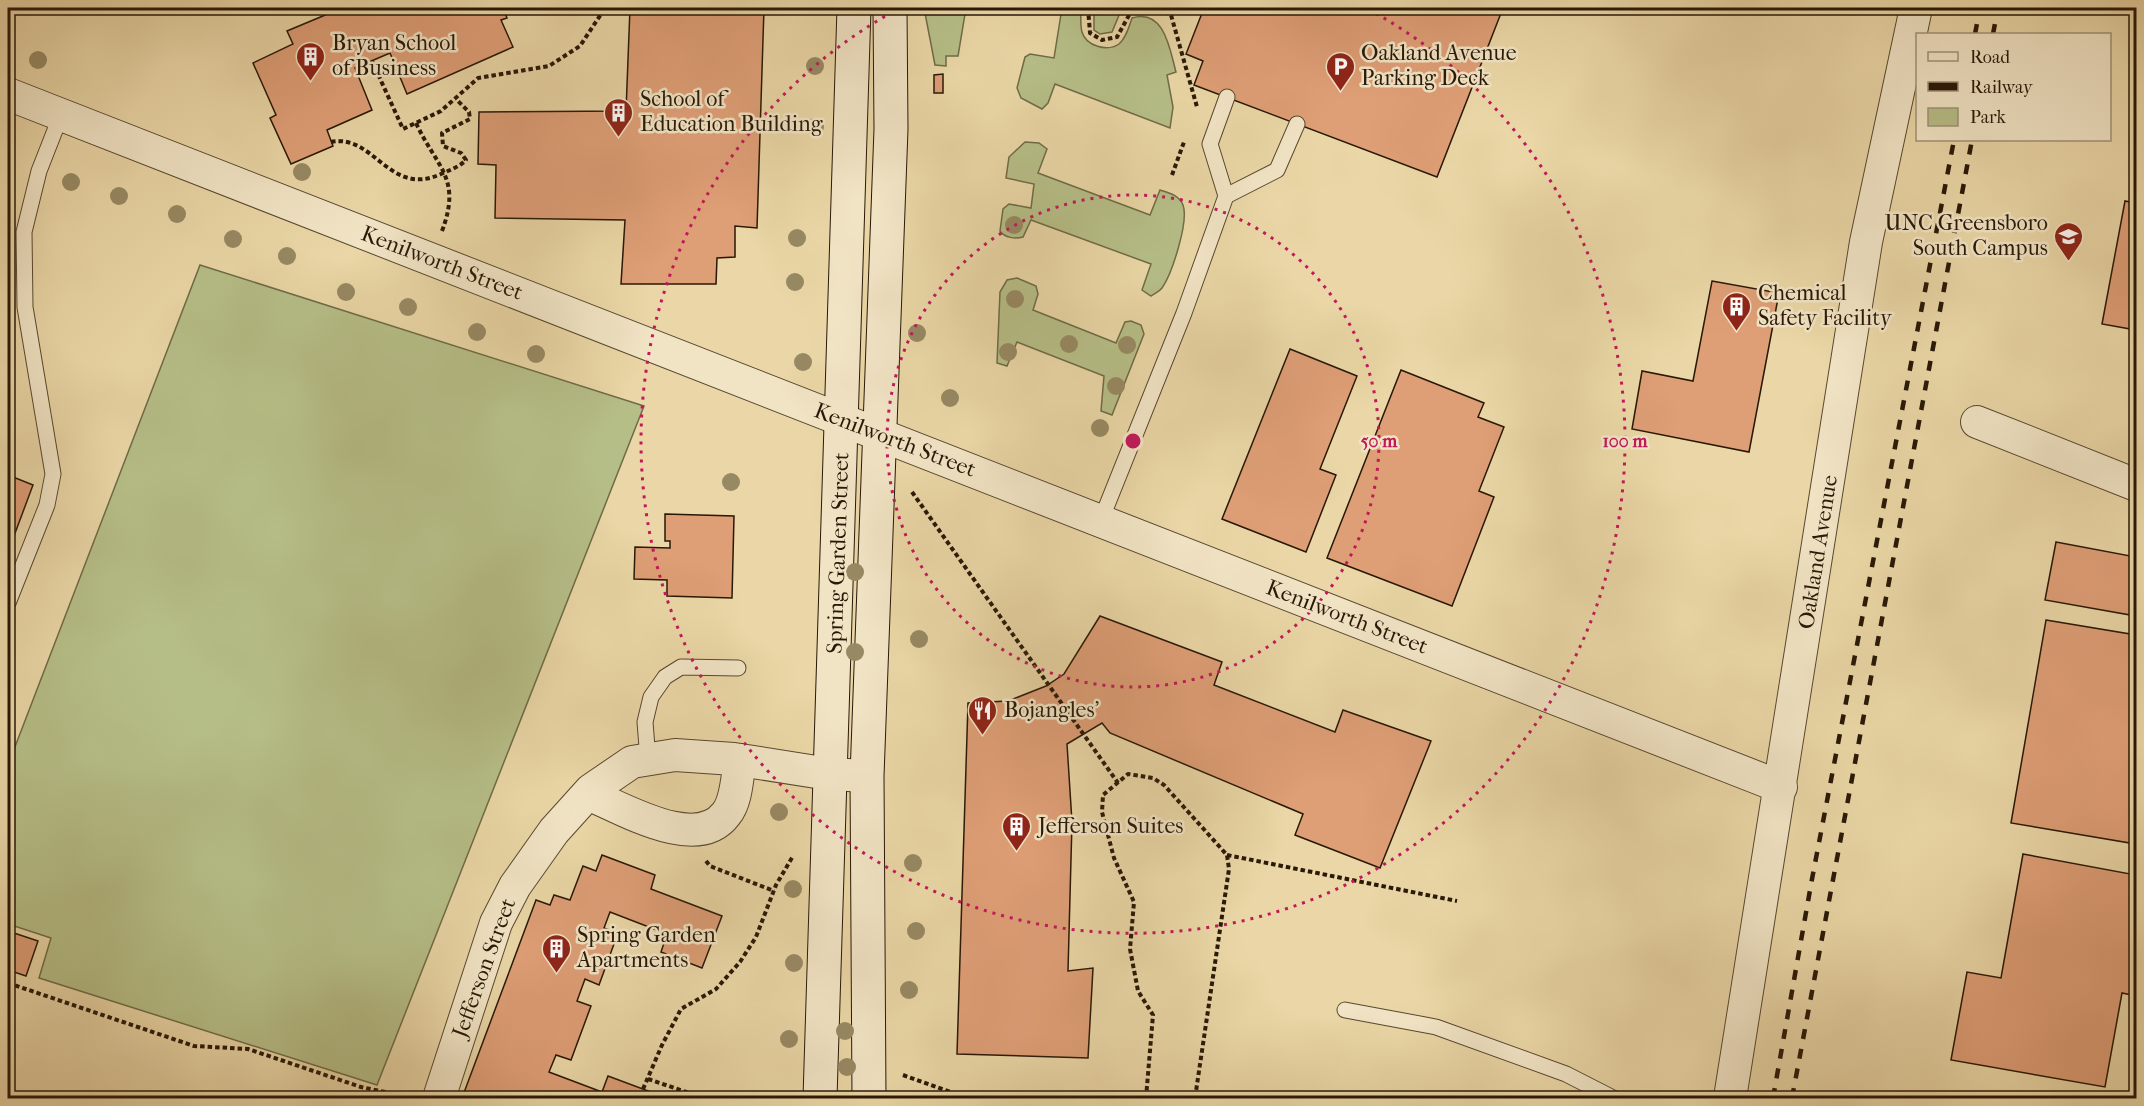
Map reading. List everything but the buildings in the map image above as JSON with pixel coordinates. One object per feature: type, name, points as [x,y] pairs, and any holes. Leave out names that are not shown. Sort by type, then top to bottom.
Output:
[{"type":"main road","name":"Spring Garden Street","points":[[820,1098],[829,774],[843,420],[854,8]]},
{"type":"main road","name":"Spring Garden Street","points":[[869,1098],[867,776],[891,129],[891,8]]},
{"type":"street","name":"Oakland Avenue","points":[[1730,1098],[1866,242],[1916,8]]},
{"type":"street","name":"Kenilworth Street","points":[[8,94],[881,433],[1781,787]]},
{"type":"street","points":[[1977,422],[2136,484]]},
{"type":"street","name":"Jefferson Street","points":[[425,1098],[496,923],[515,886],[554,831],[588,794],[632,762],[675,755],[740,760],[829,774],[867,776]]},
{"type":"street","points":[[588,794],[681,831],[704,830],[718,823],[728,813],[740,760]]},
{"type":"lane","points":[[1101,520],[1184,313],[1226,196],[1210,144],[1227,97]]},
{"type":"lane","points":[[8,603],[47,505],[53,474],[25,307],[24,232],[39,171],[61,115]]},
{"type":"lane","points":[[1226,196],[1277,170],[1297,124]]},
{"type":"lane","points":[[648,760],[645,722],[651,697],[665,677],[681,667],[738,668]]},
{"type":"lane","points":[[1345,1010],[1436,1027],[1566,1074],[1613,1098]]},
{"type":"path","points":[[372,61],[403,129],[441,111],[478,78],[549,66],[580,46],[605,8]]},
{"type":"path","points":[[1088,8],[1090,33],[1102,40],[1117,38],[1133,8]]},
{"type":"path","points":[[1158,8],[1171,15],[1197,108]]},
{"type":"path","points":[[331,142],[339,140],[351,143],[402,177],[429,179],[466,160],[461,153],[443,146],[441,139],[442,133],[470,119],[469,112],[455,98]]},
{"type":"path","points":[[416,123],[444,173],[451,194],[448,214],[432,260]]},
{"type":"path","points":[[1172,175],[1189,130]]},
{"type":"path","points":[[910,490],[1118,783]]},
{"type":"path","points":[[1146,1098],[1153,1015],[1138,991],[1130,949],[1134,902],[1114,858],[1102,812],[1103,795],[1128,774],[1153,778],[1164,785],[1227,855],[1229,869],[1195,1098]]},
{"type":"path","points":[[681,831],[710,866],[774,891]]},
{"type":"path","points":[[643,1089],[681,1009],[716,989],[740,962],[756,937],[774,891],[801,844],[828,838]]},
{"type":"path","points":[[1227,855],[1457,901]]},
{"type":"path","points":[[8,983],[194,1046],[248,1049],[361,1087],[425,1098]]},
{"type":"path","points":[[870,1063],[967,1098]]},
{"type":"path","points":[[648,1079],[704,1098]]},
{"type":"green space","points":[[924,8],[966,8],[958,56],[946,56],[946,66],[935,65]]},
{"type":"green space","points":[[1062,8],[1081,8],[1081,26],[1084,37],[1092,44],[1103,47],[1114,46],[1121,42],[1132,18],[1152,19],[1159,25],[1168,43],[1176,72],[1167,75],[1173,107],[1170,128],[1055,84],[1048,103],[1042,109],[1021,98],[1017,88],[1025,57],[1030,54],[1054,58]]},
{"type":"green space","points":[[1094,8],[1122,8],[1112,32],[1100,34],[1094,30]]},
{"type":"green space","points":[[1025,142],[1039,143],[1047,149],[1038,173],[1150,215],[1160,190],[1179,199],[1184,213],[1182,235],[1170,271],[1160,291],[1151,296],[1142,290],[1151,264],[1031,220],[1023,237],[1010,237],[1000,231],[1003,209],[1009,204],[1031,208],[1034,184],[1006,178],[1009,157]]},
{"type":"green space","points":[[200,265],[644,406],[377,1085],[39,978],[51,938],[8,924],[8,765]]},
{"type":"green space","points":[[1017,278],[1036,286],[1038,294],[1033,310],[1116,343],[1125,322],[1131,321],[1141,325],[1144,334],[1112,415],[1101,411],[1104,376],[1017,342],[1007,366],[997,363],[1000,292],[1007,280]]},
{"type":"railway","points":[[1975,33],[1980,8]]},
{"type":"railway","points":[[1993,33],[1998,8]]},
{"type":"railway","points":[[1773,1098],[1812,879],[1954,141]]},
{"type":"railway","points":[[1792,1098],[1972,141]]},
{"type":"place","name":"Bryan School of Business","points":[[311,82]]},
{"type":"place","name":"Oakland Avenue Parking Deck","points":[[1340,92]]},
{"type":"place","name":"School of Education Building","points":[[619,138]]},
{"type":"place","name":"UNC Greensboro South Campus","points":[[2069,262]]},
{"type":"place","name":"Chemical Safety Facility","points":[[1737,332]]},
{"type":"place","name":"Bojangles'","points":[[983,736]]},
{"type":"place","name":"Jefferson Suites","points":[[1017,852]]},
{"type":"place","name":"Spring Garden Apartments","points":[[556,974]]}]
